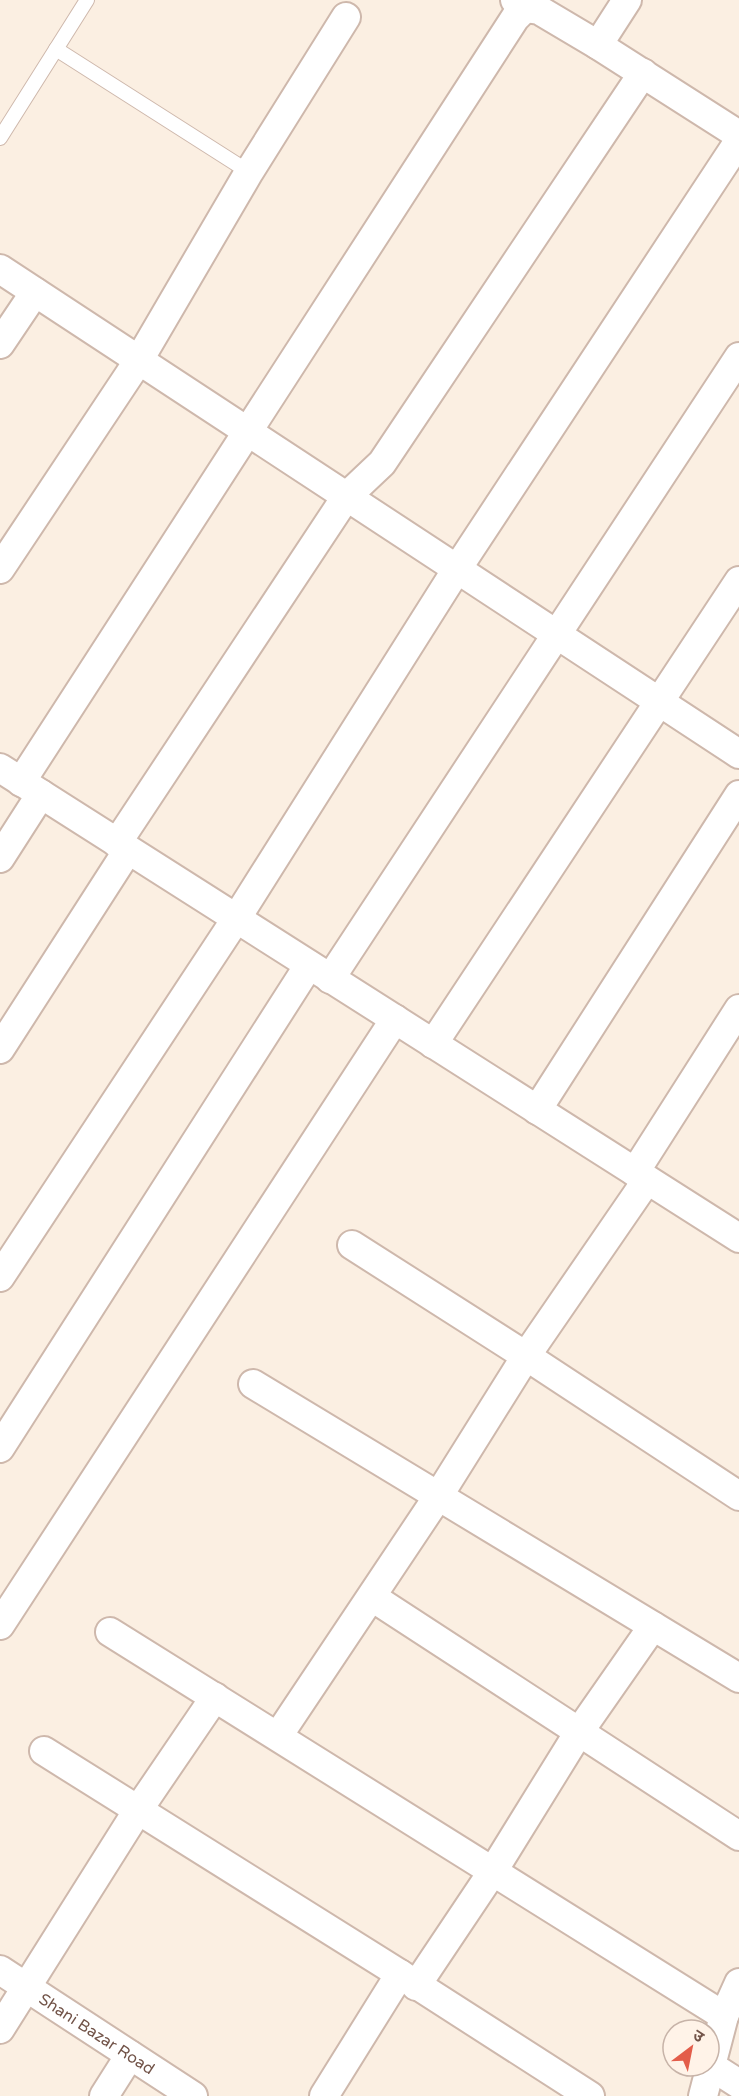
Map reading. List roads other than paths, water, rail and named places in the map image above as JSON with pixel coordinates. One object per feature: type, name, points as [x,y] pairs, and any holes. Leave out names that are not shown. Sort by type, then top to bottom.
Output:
[{"type":"street","points":[[598,45],[627,0]]},
{"type":"street","points":[[0,858],[21,781],[508,28],[520,4],[539,10],[598,45],[739,135]]},
{"type":"street","points":[[0,569],[139,360],[249,172],[346,17]]},
{"type":"street","points":[[0,1049],[123,847],[346,496],[382,463],[643,73]]},
{"type":"street","points":[[0,1277],[236,919],[457,569],[739,141]]},
{"type":"street","points":[[0,269],[739,754]]},
{"type":"street","points":[[0,344],[34,292]]},
{"type":"street","points":[[0,1448],[320,972],[557,635],[739,357]]},
{"type":"street","points":[[433,1044],[739,581]]},
{"type":"street","points":[[21,781],[641,1176],[737,1232]]},
{"type":"street","points":[[537,1110],[739,795]]},
{"type":"street","points":[[278,1737],[439,1495],[641,1176],[739,1010]]},
{"type":"street","points":[[0,1625],[394,1019]]},
{"type":"street","points":[[352,1245],[737,1489]]},
{"type":"street","points":[[253,1384],[739,1678]]},
{"type":"street","points":[[372,1597],[739,1836]]},
{"type":"street","points":[[324,2096],[408,1980],[492,1871],[579,1732],[653,1626]]},
{"type":"street","points":[[110,1632],[724,2016]]},
{"type":"street","points":[[0,2029],[138,1809],[215,1698]]},
{"type":"street","points":[[44,1751],[590,2096]]},
{"type":"street","name":"Shani Bazar Road","points":[[0,1970],[193,2096]]},
{"type":"street","points":[[721,2028],[739,1983]]},
{"type":"street","points":[[104,2096],[130,2055]]},
{"type":"street","points":[[721,2072],[739,2084]]},
{"type":"street","points":[[703,2096],[708,2078]]},
{"type":"lane","points":[[0,138],[87,0]]},
{"type":"lane","points":[[56,49],[249,172]]}]
